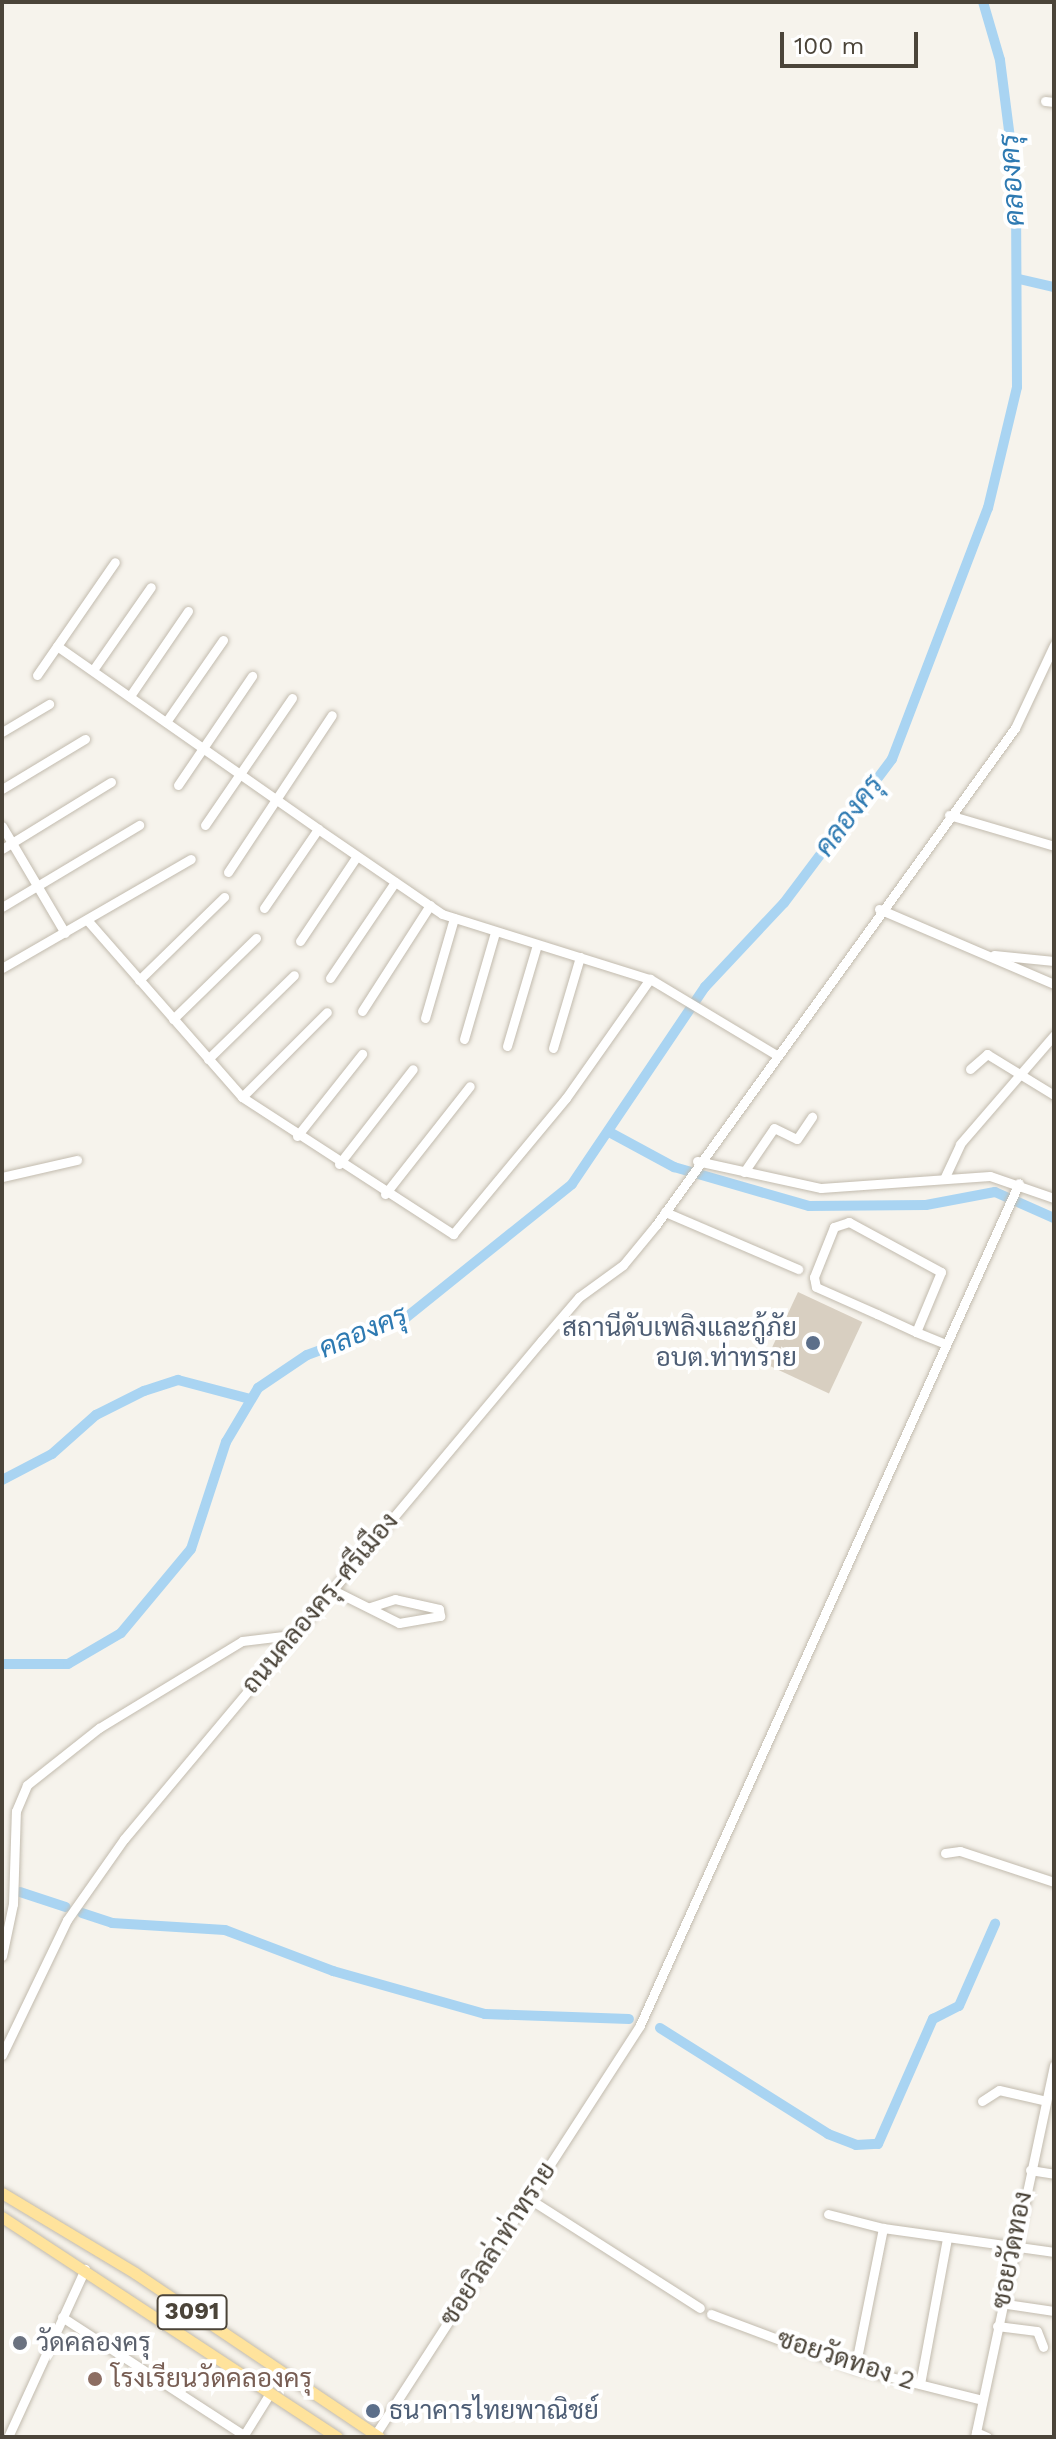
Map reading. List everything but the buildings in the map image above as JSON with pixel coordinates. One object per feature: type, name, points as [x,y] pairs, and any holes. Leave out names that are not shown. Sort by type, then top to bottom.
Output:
[{"type":"main road","name":"3091","points":[[2,2193],[135,2273],[377,2436]]},
{"type":"main road","name":"3091","points":[[2,2217],[338,2437]]},
{"type":"main road","points":[[308,2417],[327,2417],[320,2398]]},
{"type":"main road","points":[[338,2437],[334,2422],[351,2419]]},
{"type":"street","points":[[37,675],[115,562]]},
{"type":"street","points":[[93,670],[151,587]]},
{"type":"street","points":[[130,696],[188,611]]},
{"type":"street","points":[[166,722],[223,640]]},
{"type":"street","name":"ถนนคลองครุ-ศรีเมือง","points":[[2,2055],[82,1898],[175,1773],[579,1297],[623,1265],[665,1212],[695,1163],[1026,711],[1054,645]]},
{"type":"street","points":[[57,646],[430,905],[454,918],[495,932],[650,979],[775,1054]]},
{"type":"street","points":[[178,785],[252,676]]},
{"type":"street","points":[[205,825],[292,698]]},
{"type":"street","points":[[2,732],[49,704]]},
{"type":"street","points":[[228,872],[332,715]]},
{"type":"street","points":[[2,789],[85,739]]},
{"type":"street","points":[[2,849],[111,782]]},
{"type":"street","points":[[949,815],[1054,846]]},
{"type":"street","points":[[2,907],[139,825]]},
{"type":"street","points":[[2,826],[65,933]]},
{"type":"street","points":[[264,908],[318,829]]},
{"type":"street","points":[[300,941],[357,856]]},
{"type":"street","points":[[2,968],[191,859]]},
{"type":"street","points":[[330,978],[395,882]]},
{"type":"street","points":[[139,980],[224,897]]},
{"type":"street","points":[[362,1011],[430,905]]},
{"type":"street","points":[[879,909],[1054,984]]},
{"type":"street","points":[[425,1018],[454,918]]},
{"type":"street","points":[[88,921],[242,1097],[443,1231],[463,1230],[650,979]]},
{"type":"street","points":[[464,1039],[495,932]]},
{"type":"street","points":[[173,1019],[256,938]]},
{"type":"street","points":[[507,1046],[537,945]]},
{"type":"street","points":[[986,954],[1054,961]]},
{"type":"street","points":[[553,1048],[580,957]]},
{"type":"street","points":[[208,1059],[294,975]]},
{"type":"street","points":[[242,1097],[327,1012]]},
{"type":"street","points":[[944,1179],[960,1144],[1054,1035]]},
{"type":"street","points":[[970,1069],[984,1053],[1054,1095]]},
{"type":"street","points":[[297,1136],[362,1054]]},
{"type":"street","points":[[339,1164],[413,1069]]},
{"type":"street","points":[[385,1194],[470,1086]]},
{"type":"street","points":[[744,1172],[774,1128],[797,1139],[812,1117]]},
{"type":"street","points":[[2,1177],[77,1160]]},
{"type":"street","points":[[695,1163],[821,1188],[881,1189],[982,1175],[1054,1198]]},
{"type":"street","name":"ซอยวิลล่าท่าทราย","points":[[377,2436],[623,2055],[697,1906],[1018,1186]]},
{"type":"street","points":[[665,1212],[798,1269]]},
{"type":"street","points":[[916,1332],[941,1272],[849,1222],[834,1227],[814,1277],[816,1287],[916,1332],[945,1344]]},
{"type":"street","points":[[331,1589],[370,1607],[411,1624],[440,1616],[439,1609],[395,1599],[370,1607]]},
{"type":"street","points":[[2,1956],[13,1904],[6,1860],[27,1785],[54,1759],[242,1641],[292,1635]]},
{"type":"street","points":[[2,1831],[12,1837]]},
{"type":"street","points":[[945,1853],[960,1851],[1053,1884]]},
{"type":"street","name":"ซอยวัดทอง","points":[[976,2434],[1042,2100],[1054,2067]]},
{"type":"street","points":[[982,2101],[999,2090],[1042,2100]]},
{"type":"street","points":[[1030,2170],[1054,2174]]},
{"type":"street","points":[[528,2198],[700,2308]]},
{"type":"street","points":[[828,2214],[883,2228],[1054,2252]]},
{"type":"street","points":[[855,2368],[883,2228]]},
{"type":"street","points":[[920,2384],[947,2238]]},
{"type":"street","points":[[8,2437],[85,2269]]},
{"type":"street","points":[[1000,2303],[1054,2311]]},
{"type":"street","name":"ซอยวัดทอง 2","points":[[711,2314],[855,2368],[982,2400]]},
{"type":"street","points":[[62,2317],[244,2435],[270,2393]]},
{"type":"street","points":[[997,2326],[1037,2331],[1043,2347]]},
{"type":"street","points":[[976,2434],[987,2437]]},
{"type":"waterway","name":"คลองครุ","points":[[2,1664],[68,1664],[121,1633],[191,1549],[226,1442],[258,1388],[307,1355],[403,1320],[572,1184],[705,987],[784,903],[892,759],[988,508],[1017,387],[1016,185],[1000,60],[983,2]]},
{"type":"waterway","points":[[1019,279],[1054,287]]},
{"type":"waterway","points":[[611,1133],[674,1167],[809,1206],[926,1205],[995,1192],[1054,1218]]},
{"type":"waterway","name":"คลองครุ","points":[[2,1480],[52,1454],[96,1415],[144,1391],[178,1380],[250,1399]]},
{"type":"waterway","points":[[20,1892],[66,1907]]},
{"type":"waterway","points":[[82,1913],[112,1923],[225,1930],[333,1971],[485,2014],[629,2019]]},
{"type":"waterway","points":[[660,2028],[828,2134],[856,2145],[878,2144],[933,2019],[959,2006],[995,1924]]},
{"type":"place","name":"สถานีดับเพลิงและกู้ภัย อบต.ท่าทราย","points":[[813,1343]]},
{"type":"place","name":"วัดคลองครุ","points":[[20,2343]]},
{"type":"place","name":"โรงเรียนวัดคลองครุ","points":[[95,2379]]},
{"type":"place","name":"ธนาคารไทยพาณิชย์","points":[[373,2411]]}]
